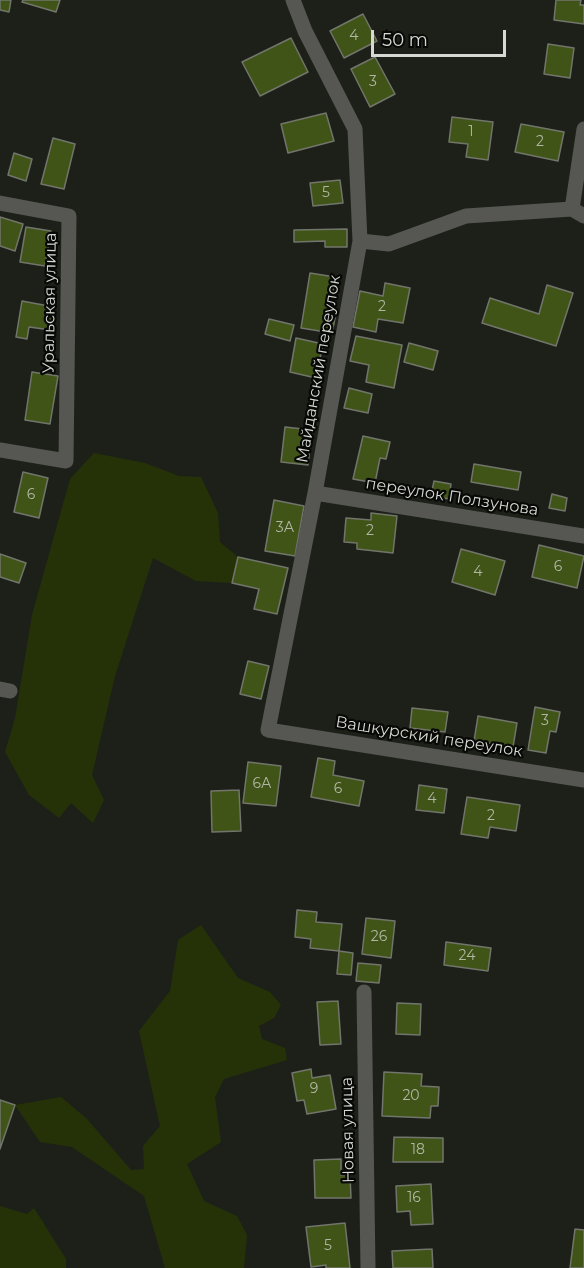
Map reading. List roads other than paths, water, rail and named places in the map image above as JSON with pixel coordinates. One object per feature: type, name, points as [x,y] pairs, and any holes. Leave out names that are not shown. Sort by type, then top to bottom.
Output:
[{"type":"street","name":"Майданский переулок","points":[[268,730],[315,493],[360,240],[355,129],[305,32],[293,0]]},
{"type":"street","points":[[360,240],[390,244],[466,216],[578,213],[584,129]]},
{"type":"street","name":"Уральская улица","points":[[0,203],[69,216],[66,462],[0,450]]},
{"type":"street","name":"переулок Ползунова","points":[[315,493],[584,536]]},
{"type":"street","name":"Вашкурский переулок","points":[[268,730],[584,780]]},
{"type":"street","name":"Новая улица","points":[[364,992],[368,1268]]}]
